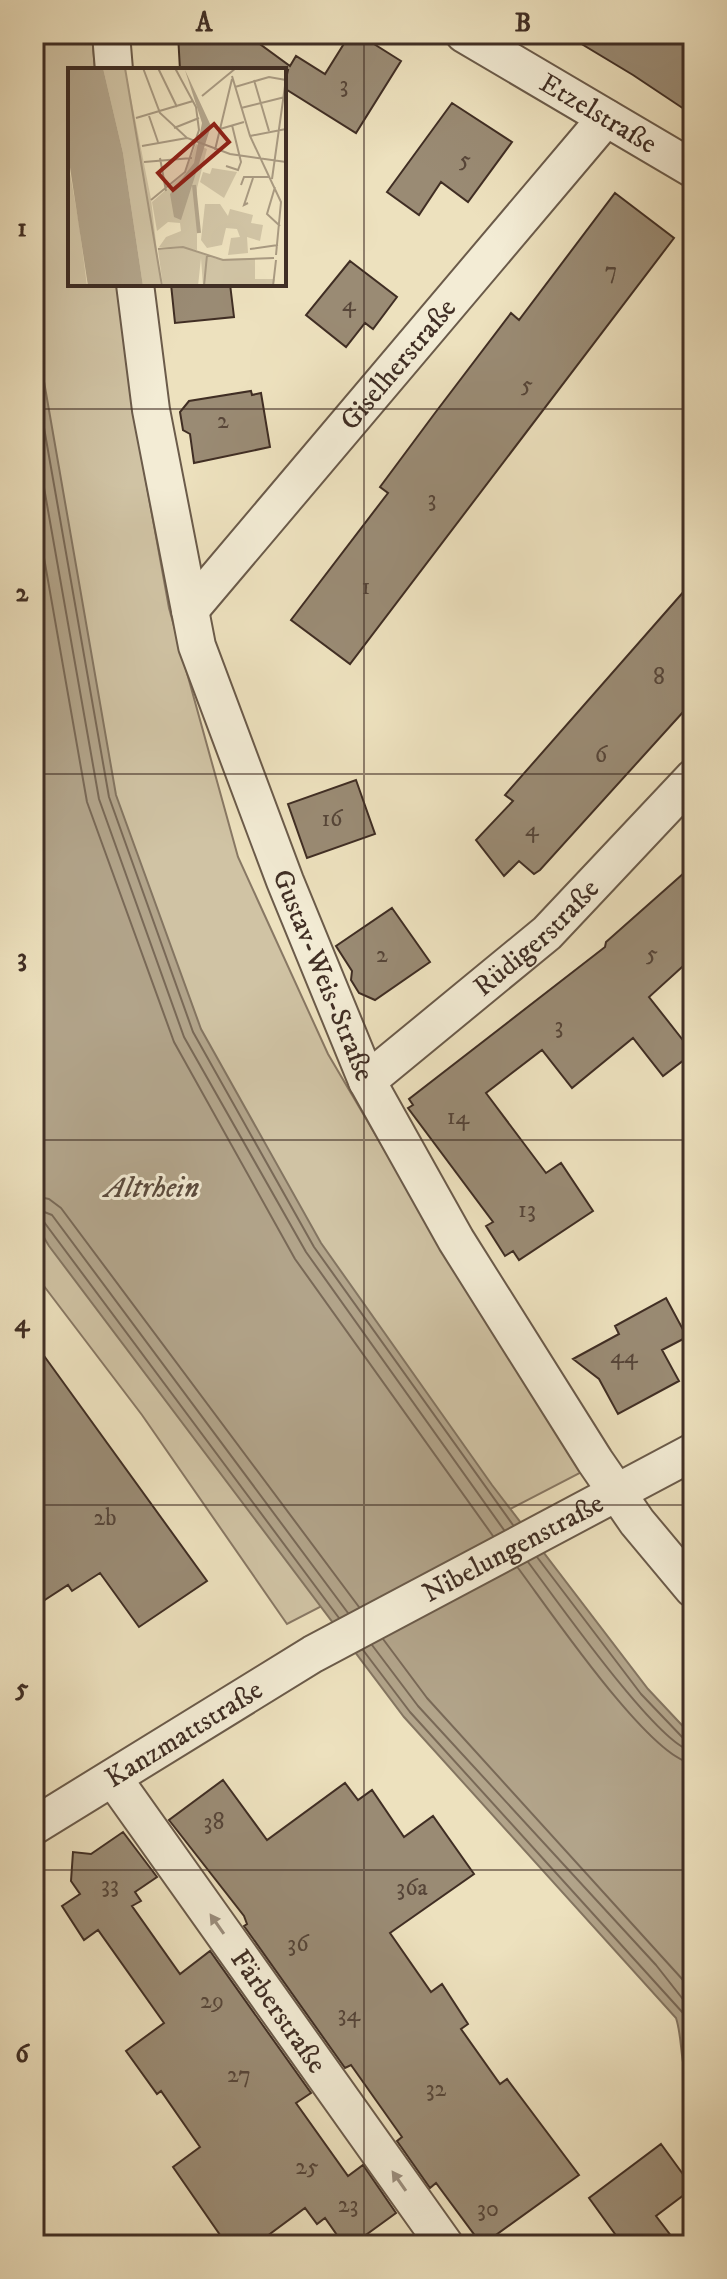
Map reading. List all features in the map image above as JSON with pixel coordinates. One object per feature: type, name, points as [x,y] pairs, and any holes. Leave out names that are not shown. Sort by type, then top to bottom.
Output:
[{"type":"street","points":[[111,34],[114,68]]},
{"type":"street","name":"Etzelstraße","points":[[464,34],[693,169]]},
{"type":"street","name":"Giselherstraße","points":[[190,610],[606,118]]},
{"type":"street","name":"Gustav-Weis-Straße","points":[[135,286],[151,410],[197,646],[285,881],[367,1081],[456,1240],[615,1493],[693,1589]]},
{"type":"street","name":"Rüdigerstraße","points":[[367,1081],[547,933],[693,778]]},
{"type":"street","name":"Nibelungenstraße","points":[[334,1643],[693,1452]]},
{"type":"street","name":"Kanzmattstraße","points":[[34,1826],[334,1643]]},
{"type":"street","name":"Färberstraße","points":[[113,1778],[445,2245]]},
{"type":"shaded area","points":[[34,34],[92,34],[95,68],[68,68],[68,286],[117,286],[132,404],[169,608],[238,857],[328,1054],[442,1248],[603,1461],[287,1624],[142,1415],[34,1273]]},
{"type":"water","name":"Altrhein","points":[[34,324],[116,795],[201,1029],[321,1243],[492,1485],[648,1689],[693,1737],[693,2088],[685,2072],[676,2018],[404,1717],[49,1246],[34,1221]]},
{"type":"building","points":[[178,34],[246,34],[290,66],[296,56],[325,74],[350,34],[358,34],[401,61],[356,133],[286,89],[286,68],[180,68]]},
{"type":"building","points":[[565,34],[693,34],[693,115],[633,75]]},
{"type":"building","points":[[452,103],[512,142],[468,202],[441,182],[419,215],[387,192]]},
{"type":"building","points":[[615,193],[674,238],[350,664],[291,620],[388,493],[380,487],[435,413],[511,313],[519,320]]},
{"type":"building","points":[[350,261],[397,297],[373,329],[365,323],[346,347],[306,315]]},
{"type":"building","points":[[171,286],[230,286],[234,317],[175,323]]},
{"type":"building","points":[[251,391],[252,395],[261,393],[270,447],[194,463],[190,434],[183,430],[180,412],[189,401]]},
{"type":"building","points":[[693,581],[693,701],[540,870],[534,874],[519,861],[504,876],[476,840],[513,801],[505,795]]},
{"type":"building","points":[[356,780],[375,834],[307,858],[288,804]]},
{"type":"building","points":[[693,865],[693,957],[649,997],[693,1053],[663,1076],[633,1038],[572,1088],[542,1050],[486,1093],[546,1173],[561,1163],[593,1211],[519,1260],[513,1251],[505,1256],[486,1226],[493,1222],[408,1108],[413,1105],[409,1099],[605,947],[606,942]]},
{"type":"building","points":[[392,908],[430,962],[375,1000],[359,993],[351,980],[352,971],[336,946]]},
{"type":"building","points":[[666,1298],[687,1337],[662,1350],[679,1381],[618,1414],[599,1379],[573,1359],[619,1334],[615,1326]]},
{"type":"building","points":[[34,1342],[207,1581],[139,1627],[100,1573],[72,1591],[68,1585],[34,1607]]},
{"type":"building","points":[[223,1780],[267,1840],[345,1783],[358,1800],[372,1790],[404,1837],[433,1816],[474,1874],[390,1933],[431,1992],[442,1984],[468,2024],[461,2029],[500,2084],[507,2079],[579,2175],[482,2245],[436,2183],[430,2188],[397,2141],[402,2137],[351,2065],[345,2068],[244,1926],[247,1924],[244,1916],[169,1820]]},
{"type":"building","points":[[123,1832],[157,1877],[135,1892],[141,1901],[132,1906],[180,1974],[210,1951],[311,2093],[296,2103],[348,2176],[363,2165],[396,2213],[352,2245],[344,2245],[325,2218],[317,2224],[305,2208],[255,2245],[227,2245],[173,2167],[200,2147],[161,2091],[157,2094],[126,2051],[164,2023],[98,1930],[84,1940],[62,1906],[80,1894],[71,1881],[73,1852],[91,1854]]},
{"type":"building","points":[[661,2144],[693,2188],[656,2216],[678,2245],[623,2245],[589,2198]]}]
